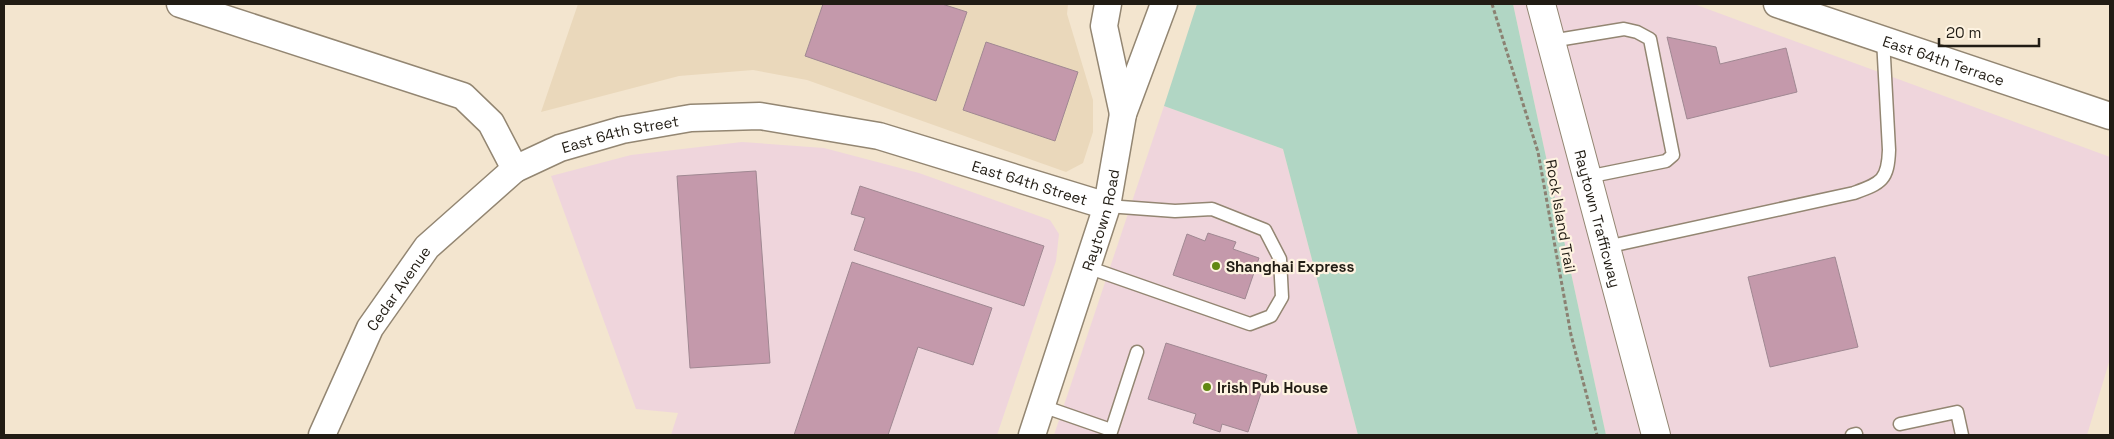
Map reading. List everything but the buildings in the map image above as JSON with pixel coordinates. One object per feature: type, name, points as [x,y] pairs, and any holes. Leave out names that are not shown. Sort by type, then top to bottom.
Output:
[{"type":"main road","name":"Raytown Trafficway","points":[[1541,4],[1656,435]]},
{"type":"street","points":[[180,4],[463,96],[491,123],[515,169]]},
{"type":"street","points":[[1108,4],[1104,26],[1123,114]]},
{"type":"street","name":"Raytown Road","points":[[1032,435],[1107,206],[1123,114],[1164,4]]},
{"type":"street","name":"East 64th Terrace","points":[[1777,4],[2110,116]]},
{"type":"street","name":"East 64th Street","points":[[515,169],[560,148],[622,130],[691,118],[760,116],[880,136],[1107,206]]},
{"type":"street","name":"Cedar Avenue","points":[[322,435],[370,328],[427,247],[515,169]]},
{"type":"lane","points":[[1551,41],[1624,29],[1637,32],[1650,39],[1673,155],[1666,161],[1587,177]]},
{"type":"lane","points":[[1606,246],[1854,193],[1879,184],[1889,168],[1883,39]]},
{"type":"lane","points":[[1087,267],[1250,324],[1271,316],[1282,298],[1280,259],[1264,230],[1212,209],[1175,211],[1107,206]]},
{"type":"lane","points":[[1042,406],[1110,432],[1137,352]]},
{"type":"lane","points":[[1900,424],[1957,412],[1962,435]]},
{"type":"path","name":"Rock Island Trail","points":[[1492,4],[1538,152],[1571,335],[1597,435]]},
{"type":"shaded area","points":[[578,4],[1068,4],[1067,14],[1093,100],[1093,132],[1083,163],[1066,172],[807,80],[753,70],[679,76],[541,112]]},
{"type":"shaded area","points":[[1513,4],[1694,4],[2110,157],[2110,359],[2087,435],[1606,435]]},
{"type":"shaded area","points":[[1164,106],[1283,149],[1358,435],[1054,435]]},
{"type":"shaded area","points":[[742,142],[824,148],[919,173],[1050,220],[1059,234],[1056,261],[997,435],[671,435],[678,413],[636,409],[551,176],[631,155]]},
{"type":"green space","points":[[1197,4],[1513,4],[1606,435],[1358,435],[1283,149],[1164,106]]},
{"type":"place","name":"Shanghai Express","points":[[1216,266]]},
{"type":"place","name":"Irish Pub House","points":[[1207,387]]}]
